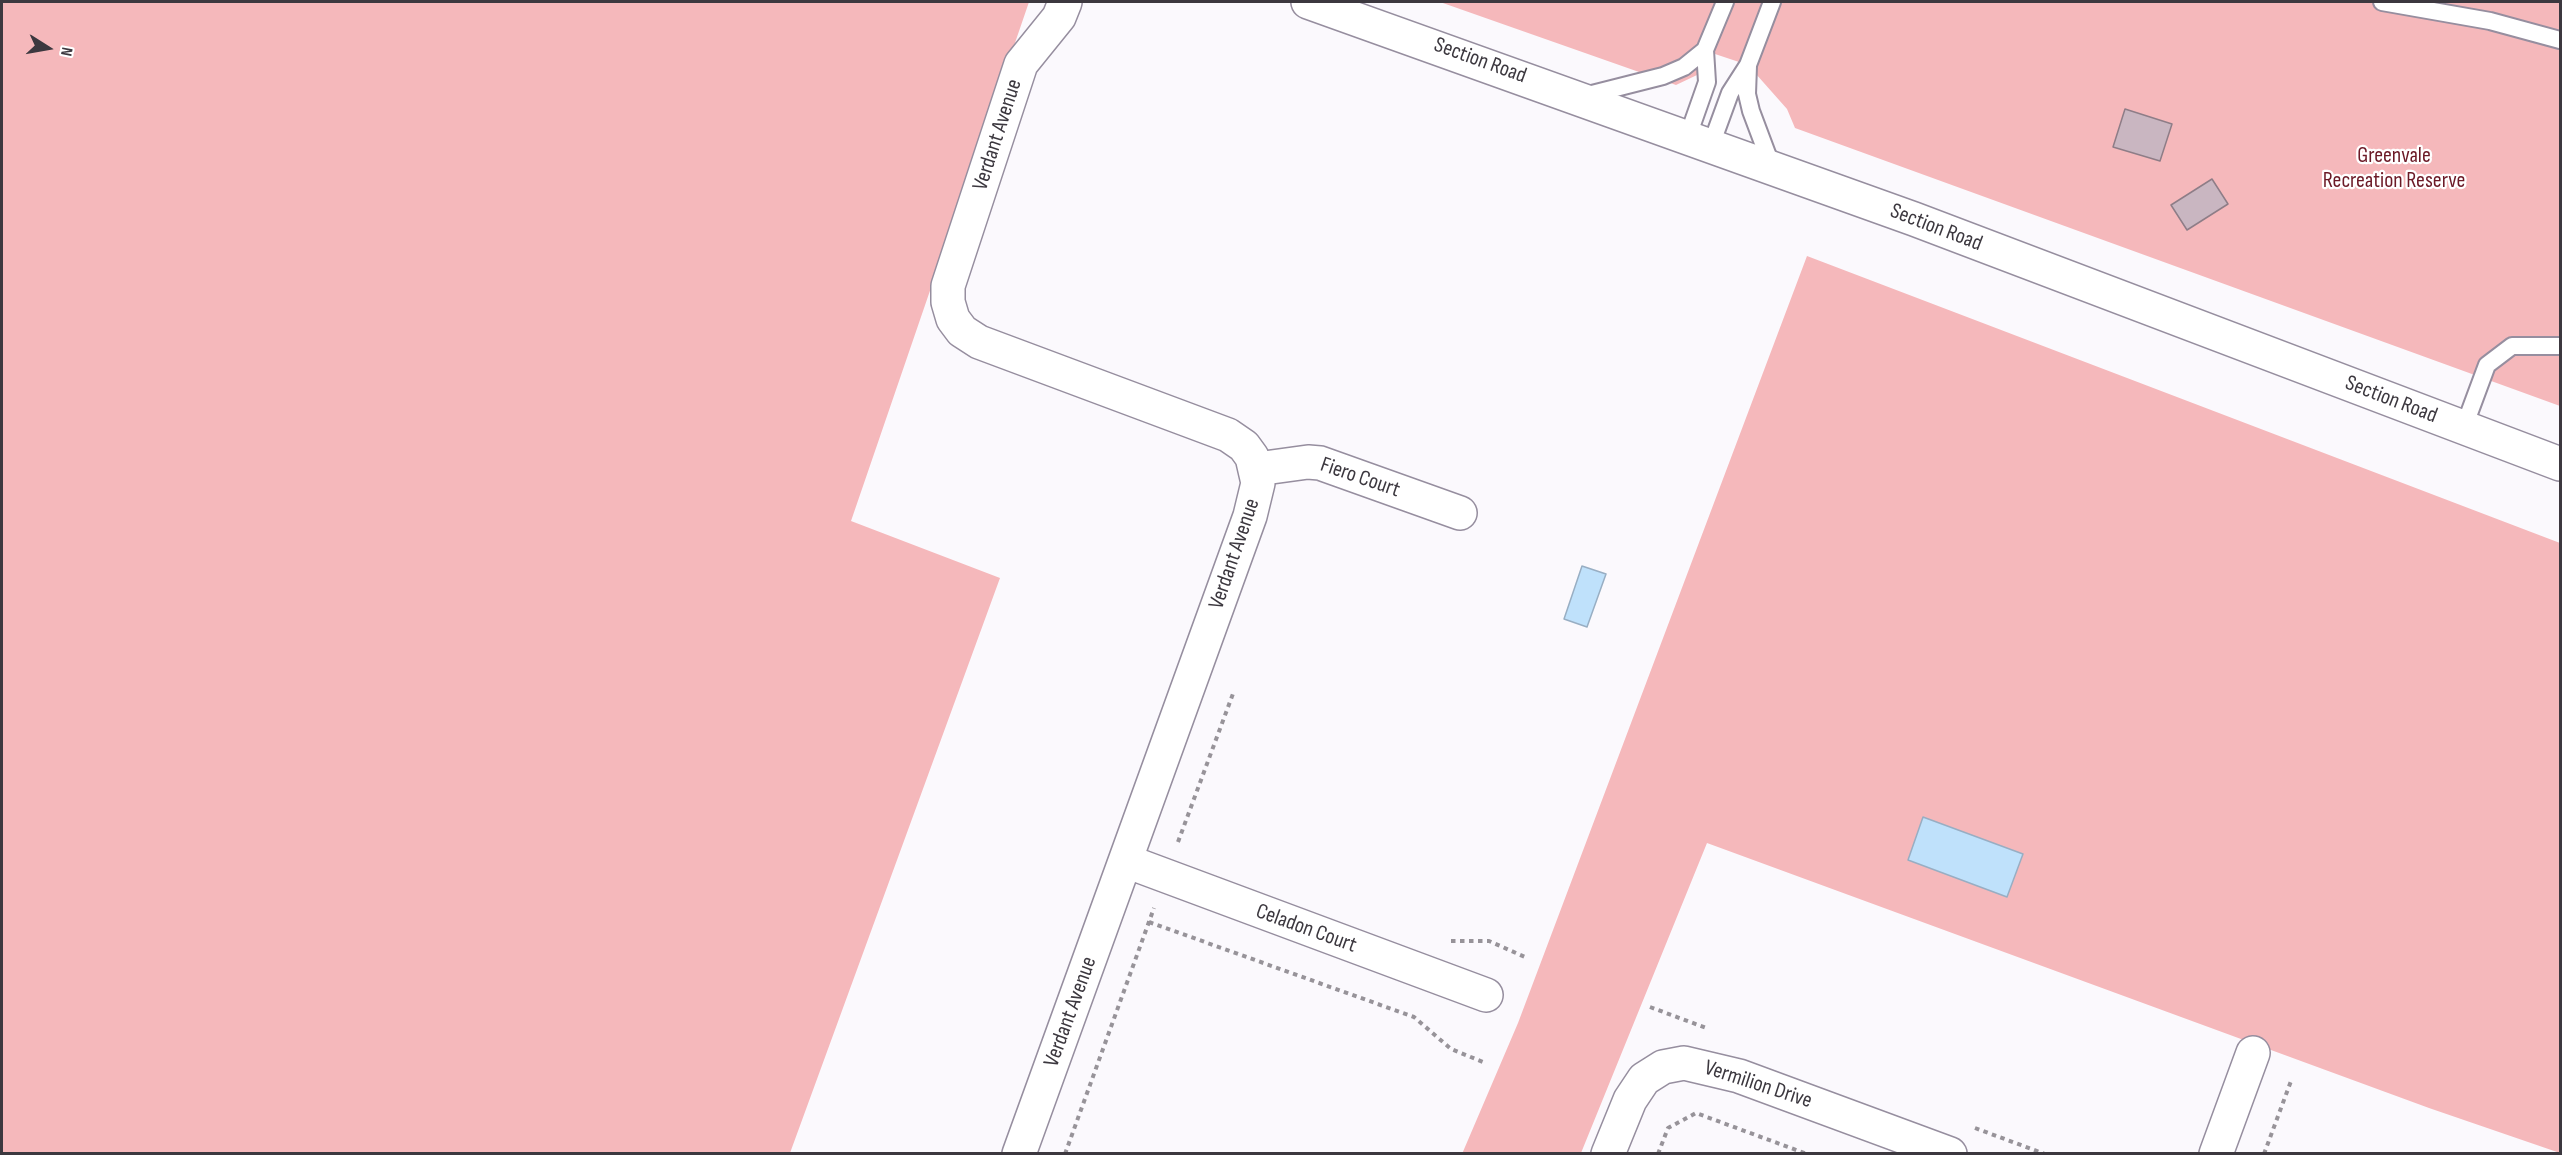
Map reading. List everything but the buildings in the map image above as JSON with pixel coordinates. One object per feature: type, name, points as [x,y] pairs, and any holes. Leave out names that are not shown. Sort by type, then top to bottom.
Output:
[{"type":"street","name":"Verdant Avenue","points":[[1019,1154],[1256,498],[1257,469],[1244,446],[1228,435],[979,342],[962,331],[954,319],[948,302],[948,286],[1021,64],[1059,17],[1065,2]]},
{"type":"street","name":"Section Road","points":[[1308,2],[1772,167],[2560,464]]},
{"type":"street","name":"Fiero Court","points":[[1257,469],[1308,462],[1320,463],[1460,513]]},
{"type":"street","name":"Celadon Court","points":[[1126,861],[1485,995]]},
{"type":"street","points":[[2216,1154],[2253,1053]]},
{"type":"street","name":"Vermilion Drive","points":[[1608,1154],[1630,1100],[1644,1079],[1663,1067],[1684,1063],[1740,1076],[1950,1154]]},
{"type":"lane","points":[[1700,141],[1707,82],[1705,50],[1725,2]]},
{"type":"lane","points":[[1700,141],[1748,65],[1772,2]]},
{"type":"lane","points":[[2382,2],[2490,21],[2560,40]]},
{"type":"lane","points":[[1579,97],[1663,76],[1684,67],[1705,50]]},
{"type":"lane","points":[[1748,65],[1748,94],[1751,111],[1772,167]]},
{"type":"lane","points":[[2464,427],[2487,365],[2512,346],[2560,346]]},
{"type":"path","points":[[1065,1154],[1234,691]]},
{"type":"path","points":[[1149,922],[1414,1017],[1451,1049],[1483,1062]]},
{"type":"path","points":[[2264,1154],[2291,1081]]},
{"type":"path","points":[[1658,1154],[1668,1128],[1696,1113],[1807,1154]]},
{"type":"green space","points":[[2,2],[1029,2],[851,521],[1000,578],[790,1153],[2,1154]]},
{"type":"green space","name":"Greenvale Recreation Reserve","points":[[1440,2],[2560,2],[2560,406],[1795,128],[1787,109],[1748,65],[1706,51],[1697,75],[1676,85]]},
{"type":"green space","points":[[1807,256],[2560,543],[2560,1153],[2429,1108],[1707,843],[1581,1153],[1462,1154],[1518,1023]]},
{"type":"water","points":[[1582,566],[1606,574],[1587,627],[1564,619]]},
{"type":"water","points":[[1923,817],[2023,854],[2007,897],[1908,860]]}]
